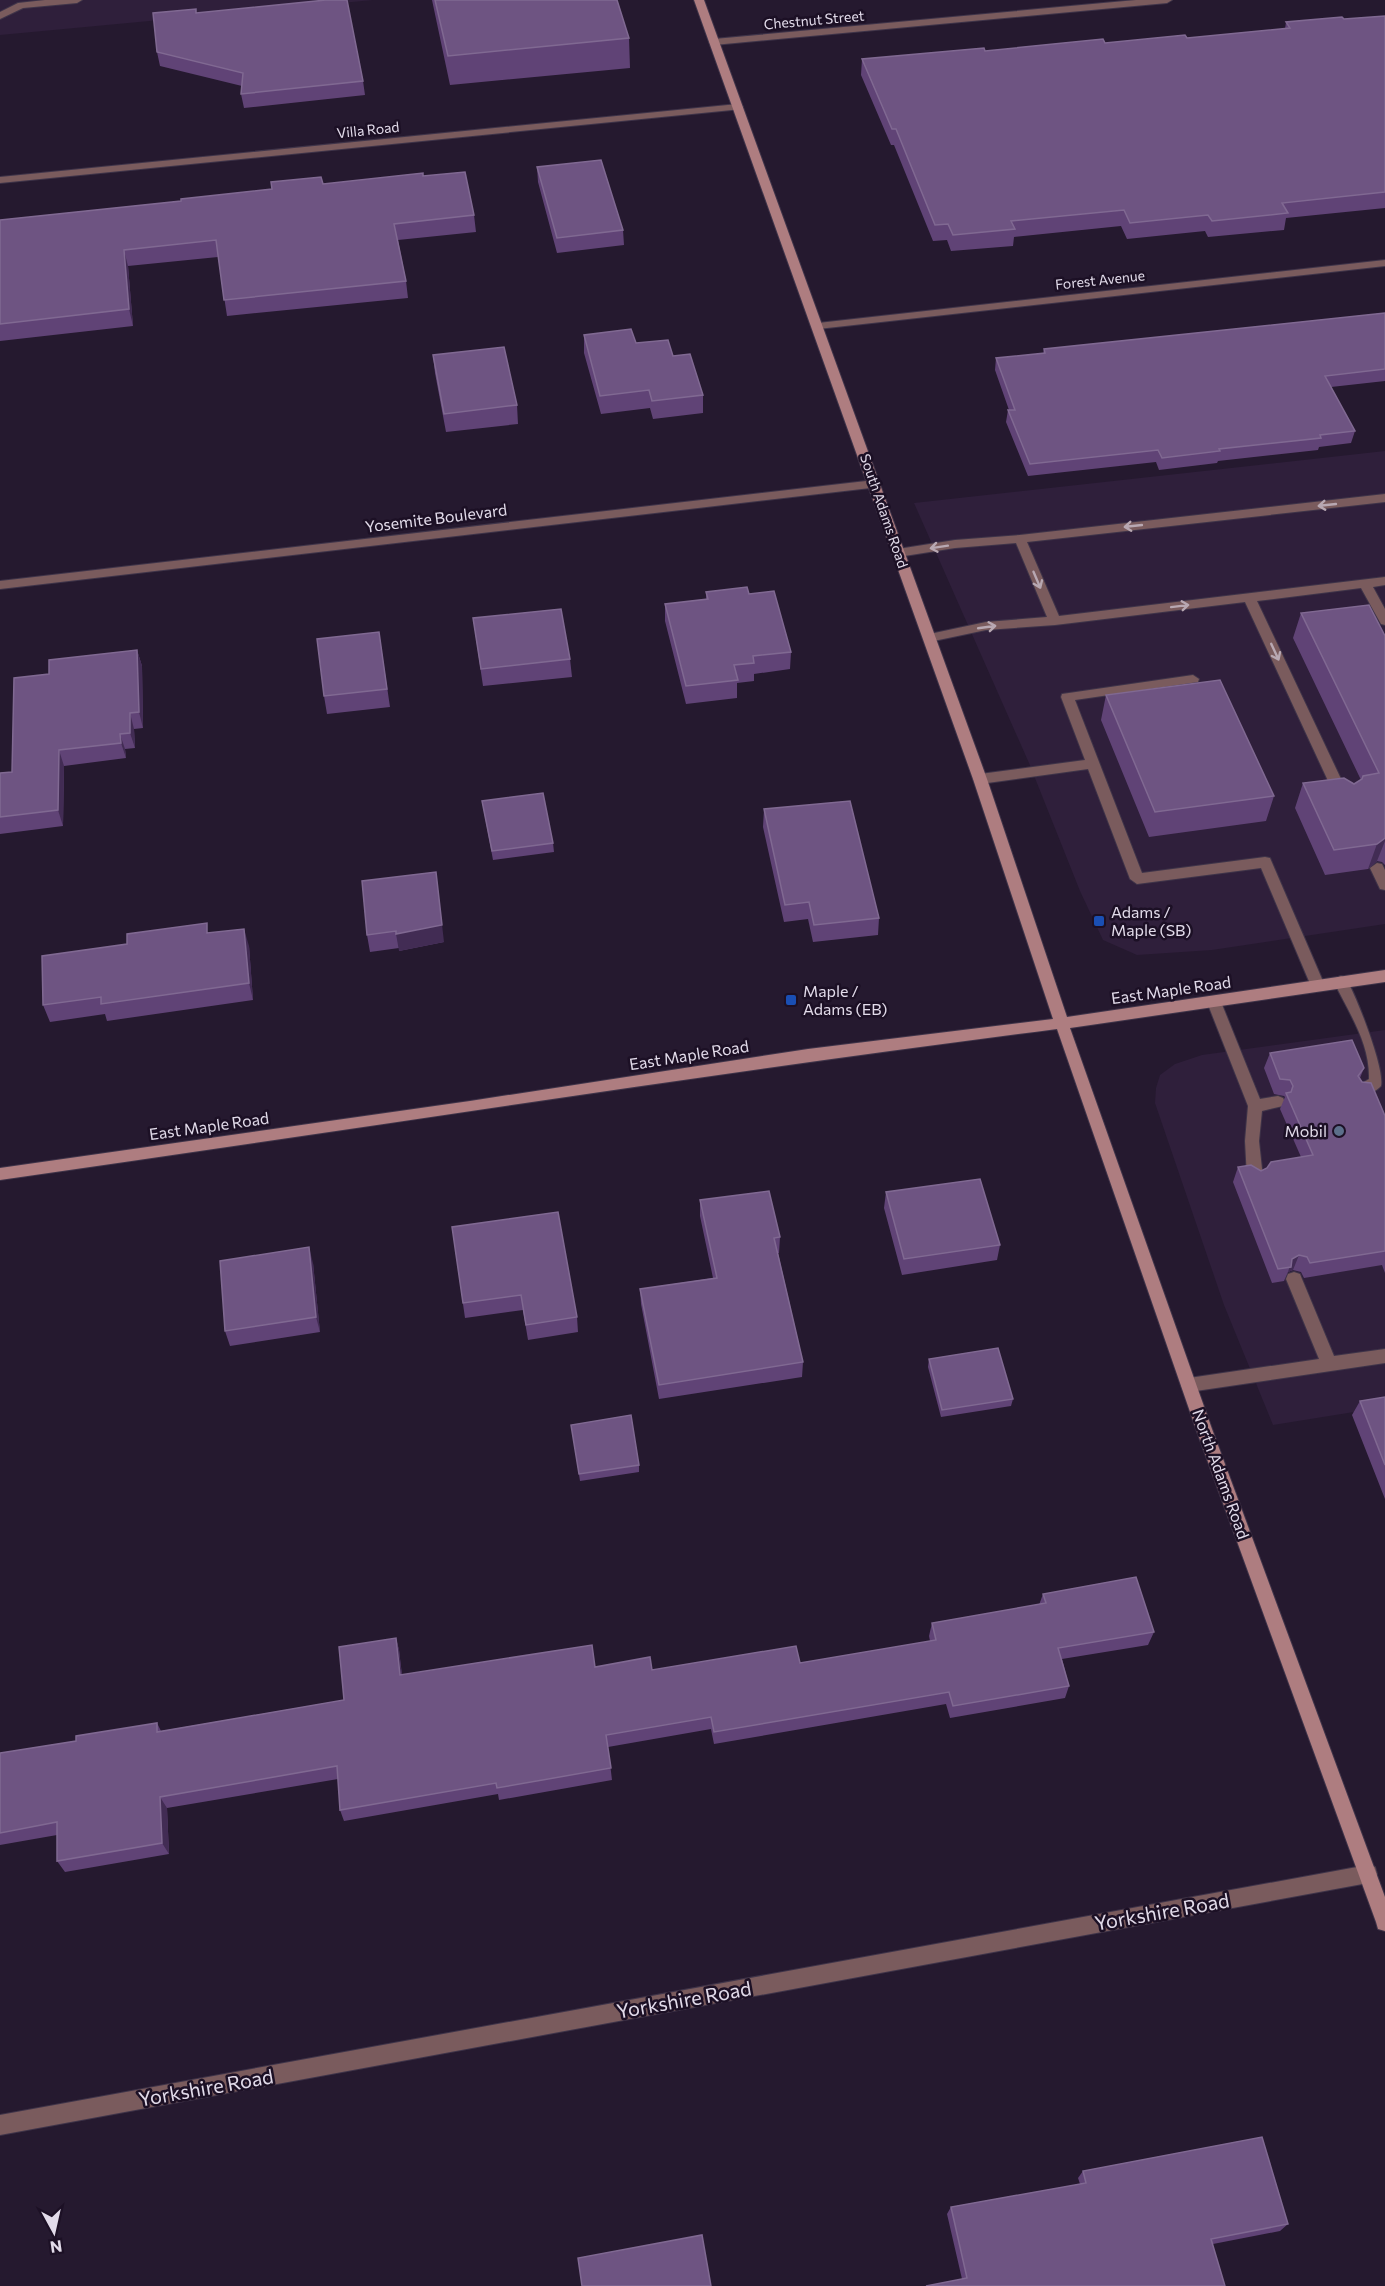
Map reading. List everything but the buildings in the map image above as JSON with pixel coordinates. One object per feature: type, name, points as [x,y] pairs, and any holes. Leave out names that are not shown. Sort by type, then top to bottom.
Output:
[{"type":"main road","name":"South Adams Road","points":[[699,0],[980,779],[1063,1023]]},
{"type":"main road","name":"East Maple Road","points":[[0,1174],[447,1111],[808,1055],[1063,1023],[1385,976]]},
{"type":"main road","name":"North Adams Road","points":[[1063,1023],[1083,1087],[1189,1385],[1385,1922]]},
{"type":"street","points":[[0,16],[21,5],[77,0]]},
{"type":"street","name":"Chestnut Street","points":[[714,42],[1167,0]]},
{"type":"street","name":"Villa Road","points":[[0,180],[738,107]]},
{"type":"street","name":"Forest Avenue","points":[[818,326],[1385,263]]},
{"type":"street","name":"Yosemite Boulevard","points":[[0,585],[875,484]]},
{"type":"street","points":[[898,554],[955,544],[1020,539],[1385,498]]},
{"type":"street","points":[[1020,539],[1055,621]]},
{"type":"street","points":[[929,638],[986,626],[1055,621],[1385,581]]},
{"type":"street","points":[[1365,584],[1385,621]]},
{"type":"street","points":[[1250,599],[1345,802]]},
{"type":"street","points":[[1193,679],[1067,697],[1137,879],[1265,862],[1318,986]]},
{"type":"street","points":[[980,779],[1092,764]]},
{"type":"street","points":[[1377,868],[1385,885]]},
{"type":"street","points":[[1341,982],[1372,1048],[1378,1068],[1376,1082],[1361,1091]]},
{"type":"street","points":[[1214,1002],[1255,1106],[1252,1141],[1256,1178]]},
{"type":"street","points":[[1255,1106],[1278,1102]]},
{"type":"street","points":[[1294,1280],[1330,1365]]},
{"type":"street","points":[[1189,1385],[1385,1356]]},
{"type":"street","name":"Yorkshire Road","points":[[0,2126],[1368,1874]]},
{"type":"shaded area","points":[[0,0],[373,0],[0,35]]},
{"type":"shaded area","points":[[1385,451],[1385,924],[1212,950],[1137,955],[1103,940],[1080,891],[1029,763],[914,503]]},
{"type":"shaded area","points":[[1385,1030],[1385,1407],[1273,1425],[1224,1305],[1155,1103],[1156,1088],[1160,1075],[1175,1064],[1202,1055]]},
{"type":"place","name":"Adams / Maple (SB)","points":[[1099,921]]},
{"type":"place","name":"Maple / Adams (EB)","points":[[791,1000]]},
{"type":"place","name":"Mobil","points":[[1339,1131]]}]
